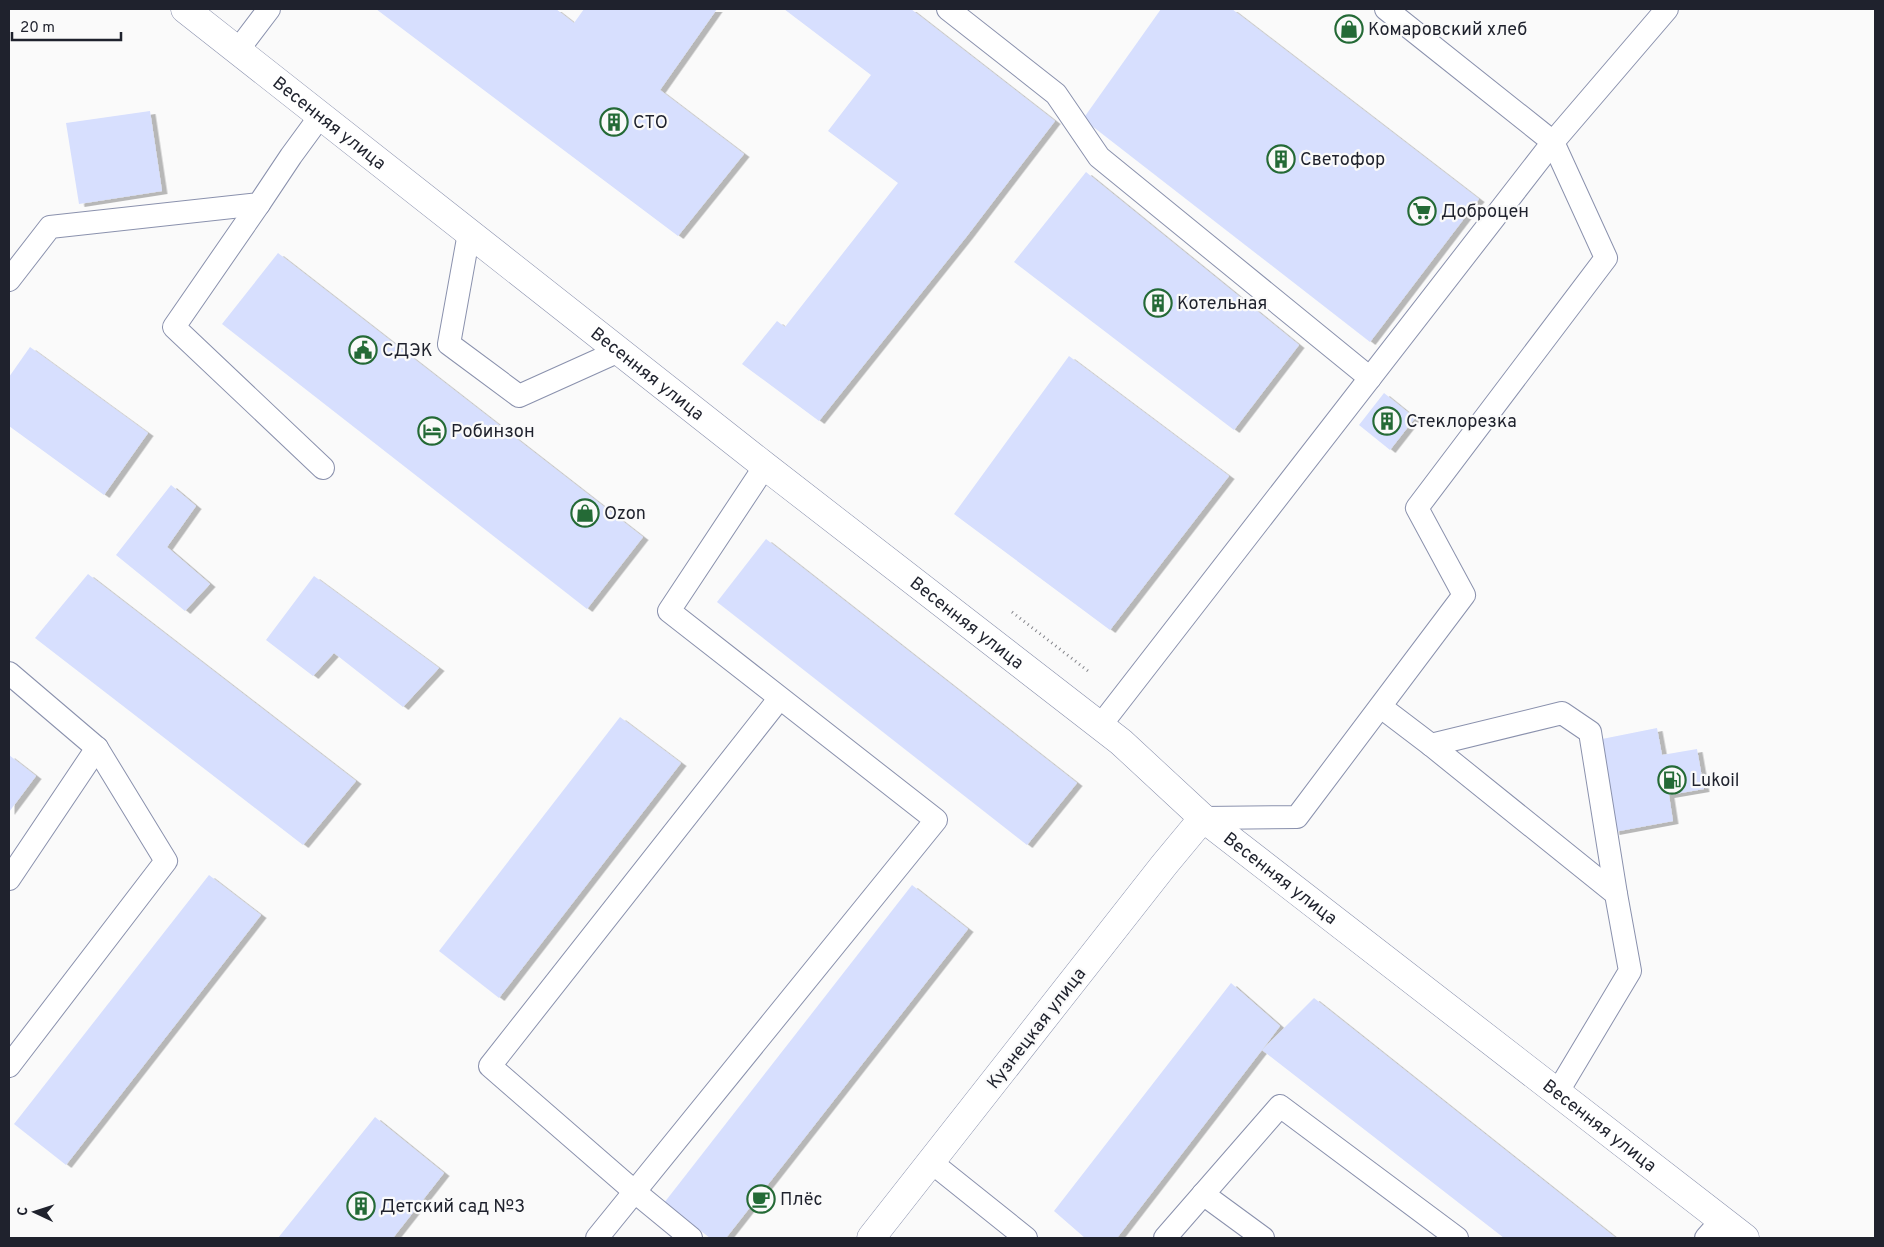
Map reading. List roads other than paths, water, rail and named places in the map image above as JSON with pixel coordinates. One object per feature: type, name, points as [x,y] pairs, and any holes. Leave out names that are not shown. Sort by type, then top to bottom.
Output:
[{"type":"main road","name":"Весенняя улица","points":[[185,9],[765,466],[1121,742],[1203,818],[1557,1093],[1714,1229],[1746,1238]]},
{"type":"main road","name":"Кузнецкая улица","points":[[871,1238],[1203,818]]},
{"type":"lane","points":[[238,50],[269,9]]},
{"type":"lane","points":[[948,9],[1056,94],[1099,157],[1370,378]]},
{"type":"lane","points":[[1203,818],[1297,817],[1464,595],[1417,508],[1606,258],[1553,142],[1386,9]]},
{"type":"lane","points":[[1100,726],[1553,142],[1667,9]]},
{"type":"lane","points":[[321,115],[174,327],[322,468]]},
{"type":"lane","points":[[9,280],[50,227],[259,204]]},
{"type":"lane","points":[[469,233],[449,344],[519,396],[619,350]]},
{"type":"lane","points":[[598,1238],[936,820],[669,612],[765,466]]},
{"type":"lane","points":[[9,673],[97,748],[166,861],[9,1066]]},
{"type":"lane","points":[[691,1238],[490,1066],[779,698]]},
{"type":"lane","points":[[1381,707],[1616,894]]},
{"type":"lane","points":[[1431,745],[1562,713],[1590,732],[1630,971],[1557,1093]]},
{"type":"lane","points":[[9,879],[97,748]]},
{"type":"lane","points":[[1165,1238],[1280,1106],[1457,1238]]},
{"type":"lane","points":[[932,1162],[1026,1238]]},
{"type":"lane","points":[[1203,1194],[1263,1238]]},
{"type":"place","name":"Комаровский хлеб","points":[[1349,29]]},
{"type":"place","name":"СТО","points":[[614,122]]},
{"type":"place","name":"Светофор","points":[[1281,159]]},
{"type":"place","name":"Доброцен","points":[[1422,211]]},
{"type":"place","name":"Котельная","points":[[1158,303]]},
{"type":"place","name":"СДЭК","points":[[363,350]]},
{"type":"place","name":"Стеклорезка","points":[[1387,421]]},
{"type":"place","name":"Робинзон","points":[[432,431]]},
{"type":"place","name":"Ozon","points":[[585,513]]},
{"type":"place","name":"Lukoil","points":[[1672,780]]},
{"type":"place","name":"Плёс","points":[[761,1199]]},
{"type":"place","name":"Детский сад №3","points":[[361,1206]]}]
